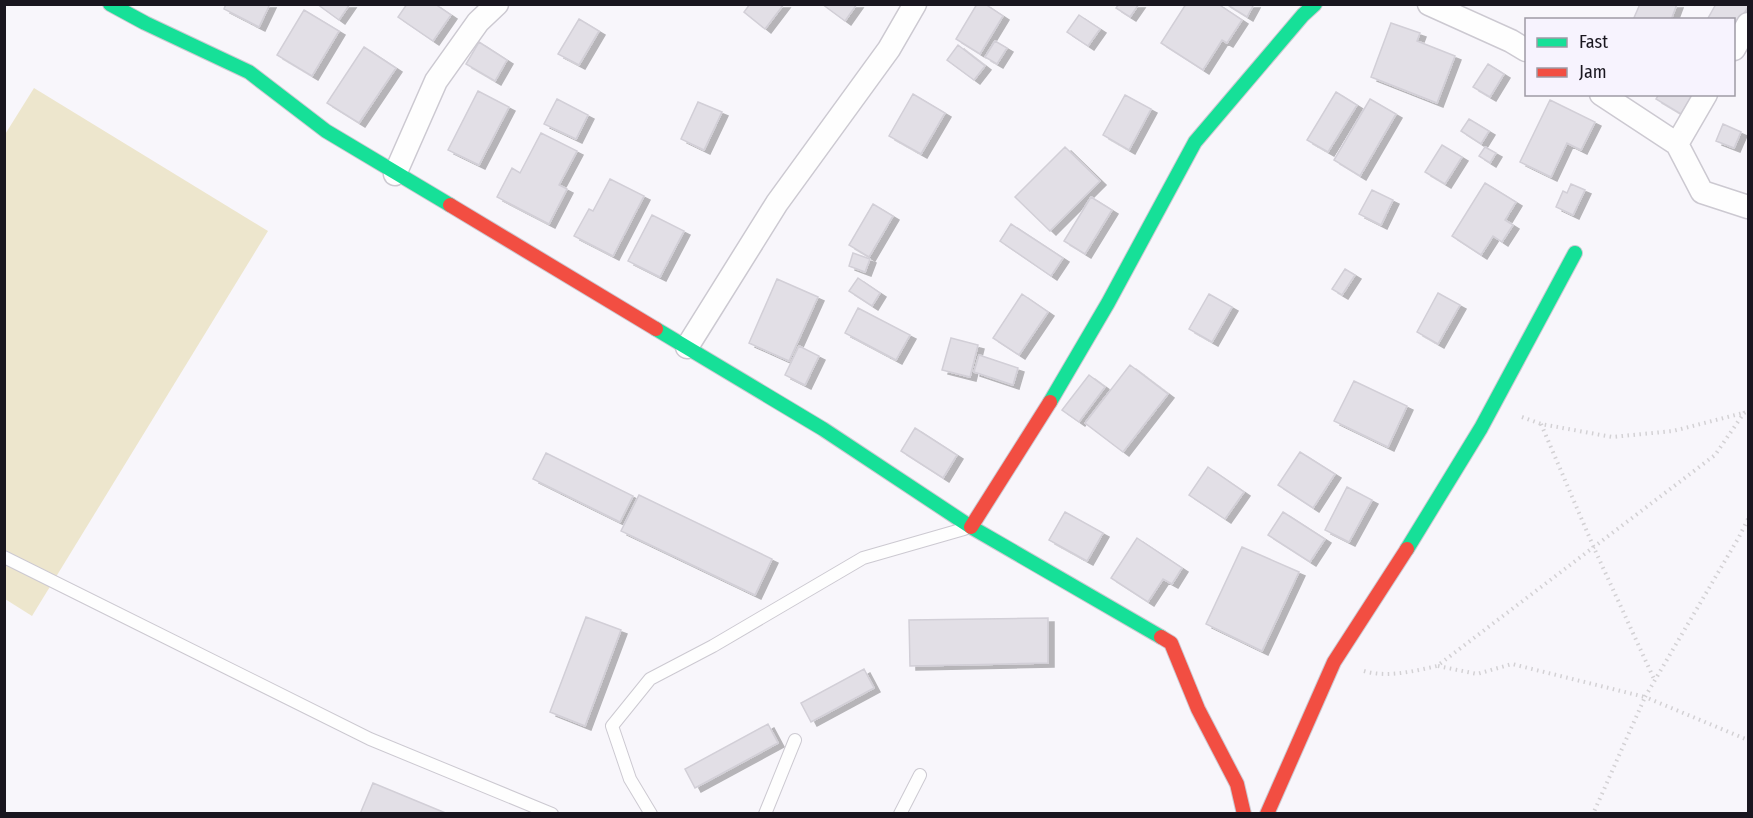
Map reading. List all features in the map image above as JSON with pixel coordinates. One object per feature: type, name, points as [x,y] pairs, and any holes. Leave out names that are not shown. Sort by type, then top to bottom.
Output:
[{"type":"street","points":[[110,4],[249,72],[326,131],[395,174],[822,429],[971,527],[1171,643],[1198,709],[1237,784],[1244,813]]},
{"type":"street","points":[[395,174],[436,81],[478,22],[497,4]]},
{"type":"street","points":[[687,347],[777,203],[889,49],[915,4]]},
{"type":"street","points":[[971,527],[1108,303],[1195,142],[1303,15],[1315,4]]},
{"type":"street","points":[[1430,4],[1525,49]]},
{"type":"street","points":[[1735,47],[1749,24]]},
{"type":"street","points":[[1604,96],[1677,144],[1702,192],[1749,207]]},
{"type":"street","points":[[1677,144],[1705,96]]},
{"type":"street","points":[[1267,813],[1334,662],[1394,571],[1494,405],[1575,253]]},
{"type":"lane","points":[[651,813],[630,779],[612,726],[650,679],[713,646],[863,558],[971,527]]},
{"type":"lane","points":[[4,557],[370,739],[534,810],[552,813]]},
{"type":"lane","points":[[765,813],[795,740]]},
{"type":"lane","points":[[900,813],[920,775]]},
{"type":"path","points":[[1494,405],[1541,424],[1612,437],[1673,431],[1746,412]]},
{"type":"path","points":[[1334,662],[1372,673],[1402,674],[1437,666],[1714,455],[1746,412]]},
{"type":"path","points":[[1541,424],[1654,680]]},
{"type":"path","points":[[1593,813],[1654,680],[1749,519]]},
{"type":"path","points":[[1437,666],[1477,674],[1512,664],[1645,697],[1749,740]]},
{"type":"shaded area","points":[[34,88],[268,231],[32,616],[5,599],[4,136]]},
{"type":"building","points":[[226,4],[270,4],[259,27],[224,9]]},
{"type":"building","points":[[317,4],[350,4],[339,20]]},
{"type":"building","points":[[407,4],[435,4],[451,15],[433,41],[398,17]]},
{"type":"building","points":[[750,4],[784,4],[765,29],[744,12]]},
{"type":"building","points":[[822,4],[857,4],[845,21]]},
{"type":"building","points":[[977,4],[985,4],[1003,16],[980,54],[956,39]]},
{"type":"building","points":[[1119,4],[1139,4],[1130,17],[1116,8]]},
{"type":"building","points":[[1186,4],[1218,4],[1242,20],[1227,43],[1222,40],[1203,70],[1161,43]]},
{"type":"building","points":[[1226,4],[1254,4],[1247,17]]},
{"type":"building","points":[[1640,4],[1677,4],[1672,18],[1634,18]]},
{"type":"building","points":[[1716,4],[1748,4],[1735,28],[1735,18],[1708,18]]},
{"type":"building","points":[[304,10],[339,31],[312,76],[277,55]]},
{"type":"building","points":[[1079,15],[1100,29],[1088,46],[1067,32]]},
{"type":"building","points":[[579,19],[599,31],[579,65],[558,54]]},
{"type":"building","points":[[1391,23],[1420,33],[1417,41],[1455,56],[1437,103],[1371,77]]},
{"type":"building","points":[[995,41],[1007,48],[997,64],[985,57]]},
{"type":"building","points":[[479,42],[507,60],[495,81],[466,64]]},
{"type":"building","points":[[958,45],[985,66],[974,80],[947,60]]},
{"type":"building","points":[[364,47],[396,68],[359,123],[327,103]]},
{"type":"building","points":[[1488,64],[1504,74],[1490,97],[1473,87]]},
{"type":"building","points":[[478,91],[509,107],[479,165],[448,150]]},
{"type":"building","points":[[1336,92],[1357,105],[1328,152],[1307,140]]},
{"type":"building","points":[[913,94],[945,113],[921,154],[889,136]]},
{"type":"building","points":[[1125,95],[1151,109],[1129,150],[1103,135]]},
{"type":"building","points":[[1658,96],[1692,96],[1681,114],[1656,99]]},
{"type":"building","points":[[557,99],[588,115],[576,139],[544,124]]},
{"type":"building","points":[[1370,99],[1396,114],[1360,176],[1334,160]]},
{"type":"building","points":[[1550,100],[1595,122],[1581,150],[1567,143],[1551,177],[1520,162]]},
{"type":"building","points":[[698,102],[722,112],[704,150],[681,139]]},
{"type":"building","points":[[1469,119],[1489,131],[1481,144],[1461,131]]},
{"type":"building","points":[[1723,124],[1741,132],[1734,148],[1716,141]]},
{"type":"building","points":[[541,133],[577,151],[559,185],[567,189],[549,224],[497,197],[512,168],[520,173]]},
{"type":"building","points":[[1442,145],[1462,157],[1445,184],[1425,172]]},
{"type":"building","points":[[1065,147],[1100,181],[1050,231],[1015,197]]},
{"type":"building","points":[[1485,147],[1496,153],[1490,163],[1479,156]]},
{"type":"building","points":[[610,179],[644,196],[613,256],[574,236],[589,209],[593,211]]},
{"type":"building","points":[[1485,183],[1516,202],[1505,220],[1513,225],[1502,242],[1493,236],[1481,255],[1452,236]]},
{"type":"building","points":[[1571,184],[1585,190],[1573,215],[1556,207],[1563,191],[1567,193]]},
{"type":"building","points":[[1372,190],[1393,200],[1381,225],[1359,214]]},
{"type":"building","points":[[1091,197],[1112,210],[1085,254],[1064,241]]},
{"type":"building","points":[[873,204],[893,216],[869,257],[849,245]]},
{"type":"building","points":[[652,215],[684,231],[660,277],[628,261]]},
{"type":"building","points":[[1011,224],[1063,258],[1051,276],[1000,241]]},
{"type":"building","points":[[853,253],[870,259],[865,272],[849,266]]},
{"type":"building","points":[[1345,269],[1355,275],[1342,295],[1332,289]]},
{"type":"building","points":[[858,278],[880,293],[872,306],[849,291]]},
{"type":"building","points":[[777,279],[818,297],[789,361],[749,343]]},
{"type":"building","points":[[1438,293],[1460,305],[1438,344],[1417,332]]},
{"type":"building","points":[[1022,294],[1048,312],[1019,355],[993,338]]},
{"type":"building","points":[[1209,294],[1232,307],[1212,342],[1189,329]]},
{"type":"building","points":[[858,308],[910,335],[896,360],[845,333]]},
{"type":"building","points":[[951,338],[978,345],[970,377],[942,370]]},
{"type":"building","points":[[799,346],[819,356],[805,385],[785,375]]},
{"type":"building","points":[[979,355],[1018,368],[1013,385],[974,372]]},
{"type":"building","points":[[1130,365],[1168,394],[1123,452],[1085,423]]},
{"type":"building","points":[[1089,375],[1105,387],[1079,422],[1062,410]]},
{"type":"building","points":[[1354,381],[1407,406],[1388,447],[1334,421]]},
{"type":"building","points":[[915,428],[957,455],[943,478],[901,451]]},
{"type":"building","points":[[1300,452],[1335,474],[1313,508],[1278,485]]},
{"type":"building","points":[[546,453],[633,496],[620,522],[533,479]]},
{"type":"building","points":[[1208,467],[1244,492],[1225,519],[1189,495]]},
{"type":"building","points":[[1347,487],[1372,500],[1349,542],[1325,530]]},
{"type":"building","points":[[639,495],[772,559],[755,595],[621,531]]},
{"type":"building","points":[[1065,512],[1103,533],[1087,561],[1049,540]]},
{"type":"building","points":[[1283,512],[1325,539],[1310,562],[1268,535]]},
{"type":"building","points":[[1137,538],[1182,568],[1172,584],[1163,579],[1148,602],[1111,578]]},
{"type":"building","points":[[1242,547],[1299,572],[1262,651],[1206,624]]},
{"type":"building","points":[[586,617],[621,630],[585,726],[550,712]]},
{"type":"building","points":[[1048,618],[1048,663],[910,666],[909,620]]},
{"type":"building","points":[[864,669],[874,688],[811,722],[801,703]]},
{"type":"building","points":[[768,724],[778,743],[695,788],[685,769]]},
{"type":"building","points":[[373,783],[448,814],[360,814]]},
{"type":"traffic: fast","points":[[110,4],[249,72],[326,131],[450,205]]},
{"type":"traffic: fast","points":[[1050,402],[1108,303],[1195,142],[1303,15],[1315,4]]},
{"type":"traffic: fast","points":[[1407,549],[1481,428],[1575,253]]},
{"type":"traffic: fast","points":[[656,329],[823,429],[971,527],[1161,637]]},
{"type":"traffic: jam","points":[[450,205],[656,329]]},
{"type":"traffic: jam","points":[[971,527],[1050,402]]},
{"type":"traffic: jam","points":[[1267,814],[1334,662],[1407,549]]},
{"type":"traffic: jam","points":[[1161,637],[1171,643],[1198,709],[1237,784],[1244,814]]}]
